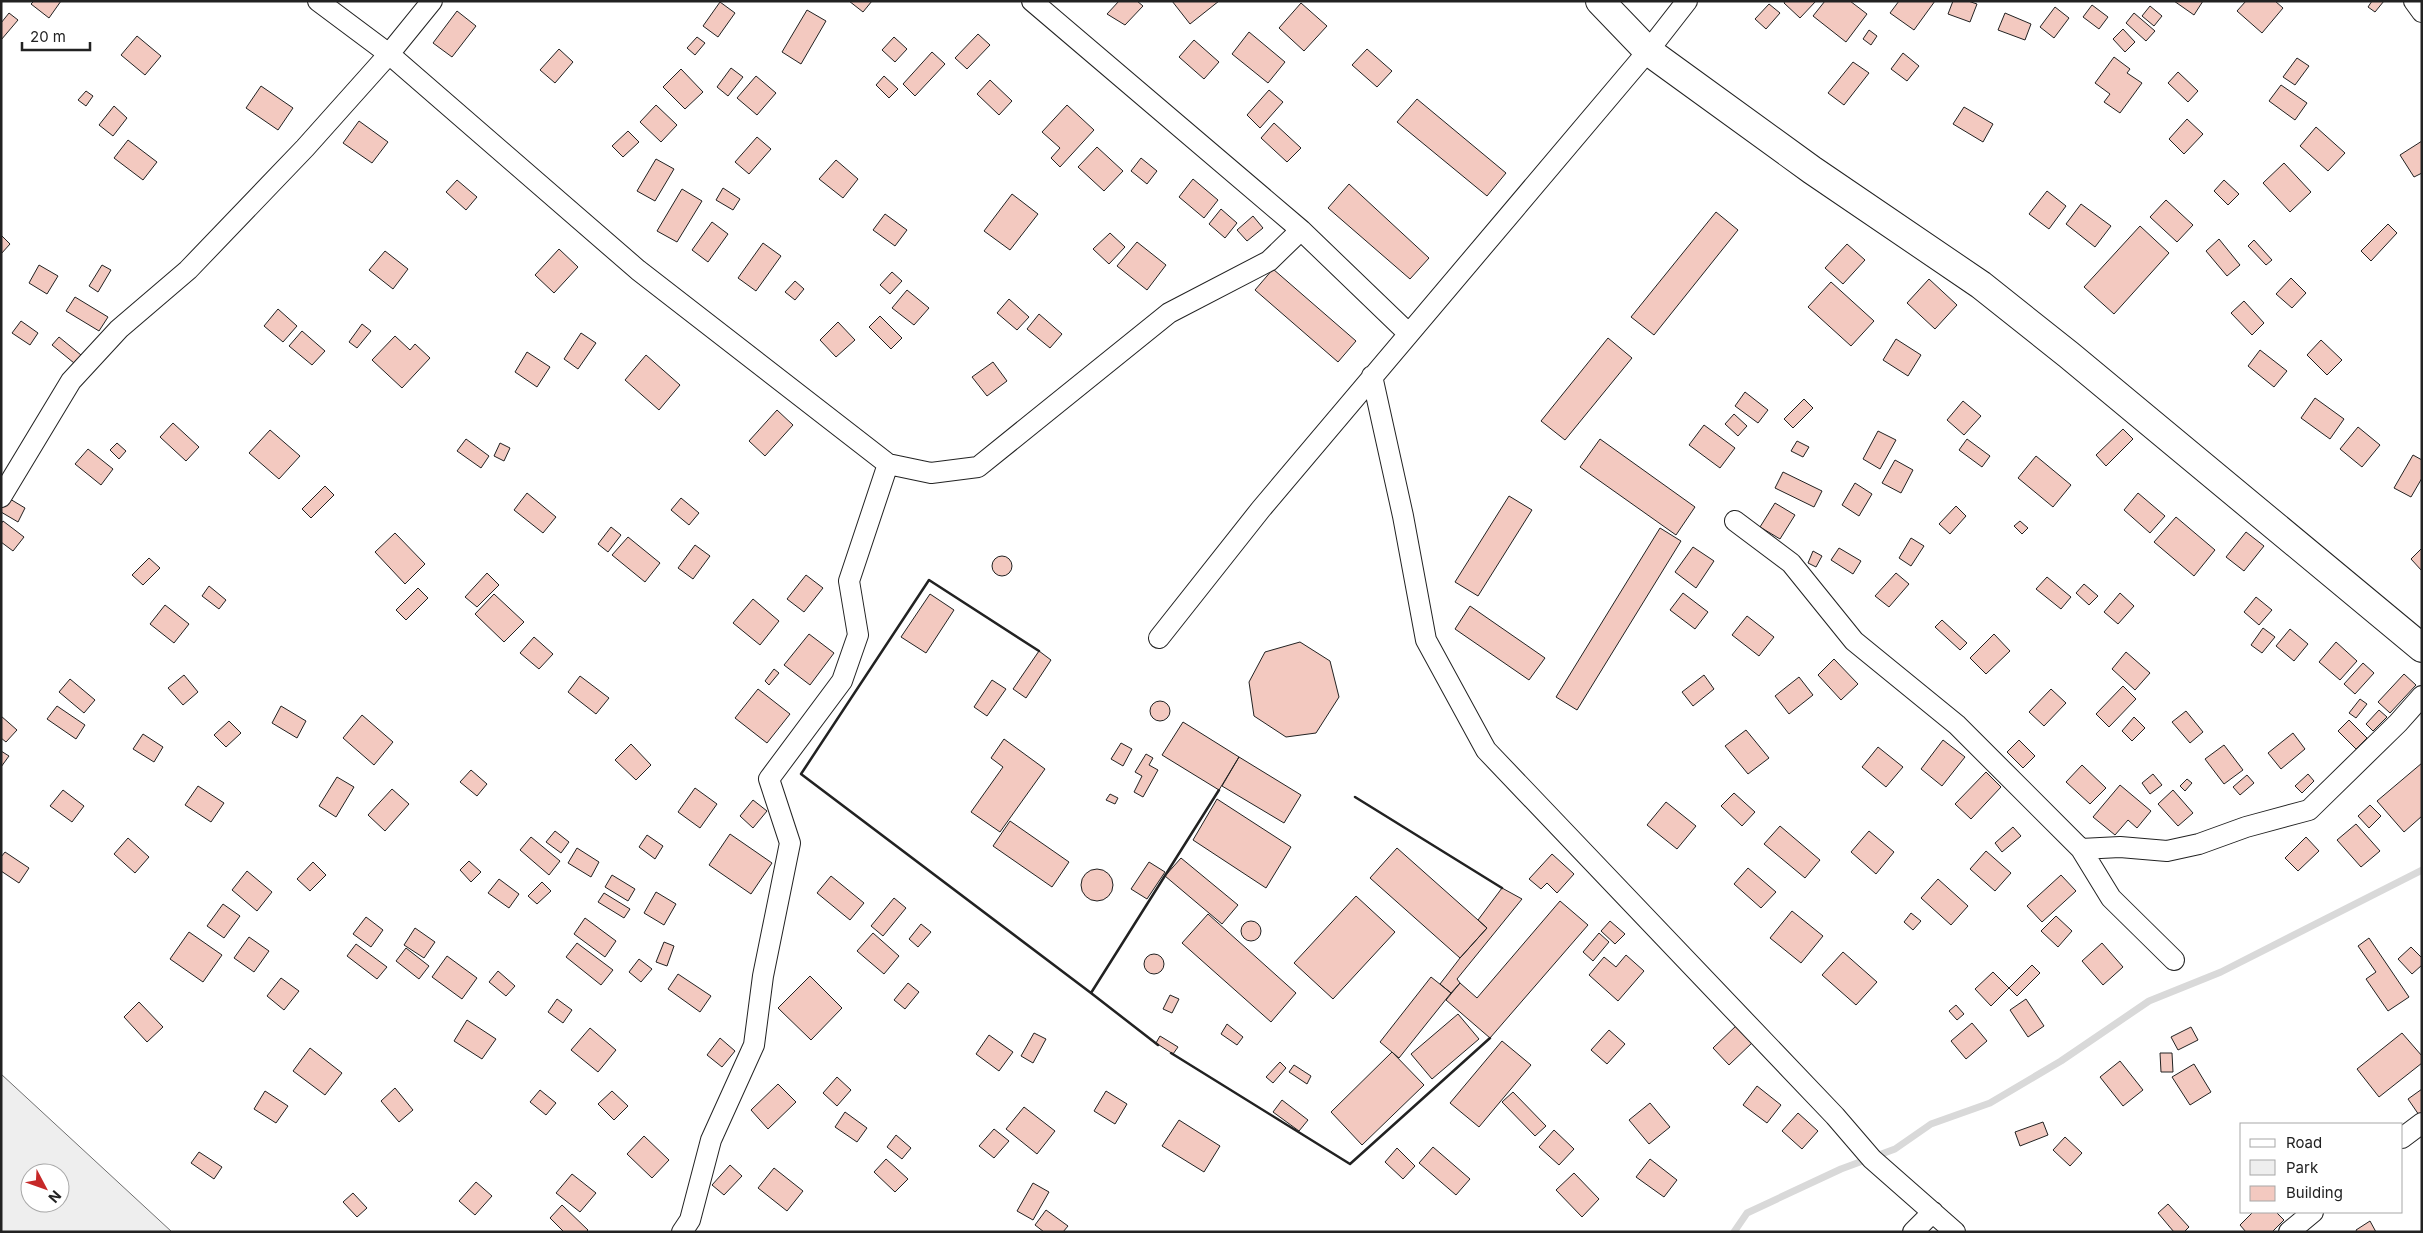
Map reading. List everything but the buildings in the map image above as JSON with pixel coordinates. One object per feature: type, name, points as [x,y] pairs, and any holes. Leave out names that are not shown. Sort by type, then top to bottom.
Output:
[{"type":"main road","points":[[1600,1],[1648,51],[1812,170],[1981,285],[2069,355],[2420,644]]},
{"type":"street","points":[[318,1],[389,54],[638,270],[888,464],[931,473],[978,467],[1169,313],[1269,261],[1301,230]]},
{"type":"street","points":[[1,497],[70,381],[119,329],[188,270],[305,148],[389,54],[432,1]]},
{"type":"street","points":[[1032,1],[1301,230],[1408,333]]},
{"type":"street","points":[[1159,638],[1261,509],[1648,51],[1687,1]]},
{"type":"street","points":[[2414,1],[2422,12]]},
{"type":"street","points":[[1372,376],[1403,516],[1426,640],[1486,750],[1835,1116],[1872,1159],[1955,1232]]},
{"type":"street","points":[[682,1232],[690,1220],[711,1140],[754,1045],[762,976],[790,842],[769,780],[842,681],[858,635],[849,581],[888,464]]},
{"type":"street","points":[[1735,521],[1791,563],[1854,641],[1957,725],[2081,849],[2111,898],[2174,960]]},
{"type":"street","points":[[2081,849],[2120,847],[2167,850],[2199,844],[2246,827],[2309,810],[2398,723],[2422,696]]},
{"type":"street","points":[[2403,1137],[2422,1123]]},
{"type":"street","points":[[1913,1232],[1933,1212]]},
{"type":"street","points":[[2289,1232],[2312,1213]]},
{"type":"green space","points":[[1,1074],[172,1232],[1,1232]]},
{"type":"waterway","points":[[1734,1232],[1747,1213],[1841,1169],[1895,1149],[1931,1124],[1990,1103],[2061,1061],[2149,1001],[2221,972],[2422,870]]},
{"type":"wall","points":[[1039,651],[929,580],[801,774],[1091,993],[1219,790]]},
{"type":"wall","points":[[1355,797],[1502,888]]},
{"type":"wall","points":[[1091,993],[1158,1045]]},
{"type":"wall","points":[[1171,1053],[1350,1164],[1490,1038]]}]
